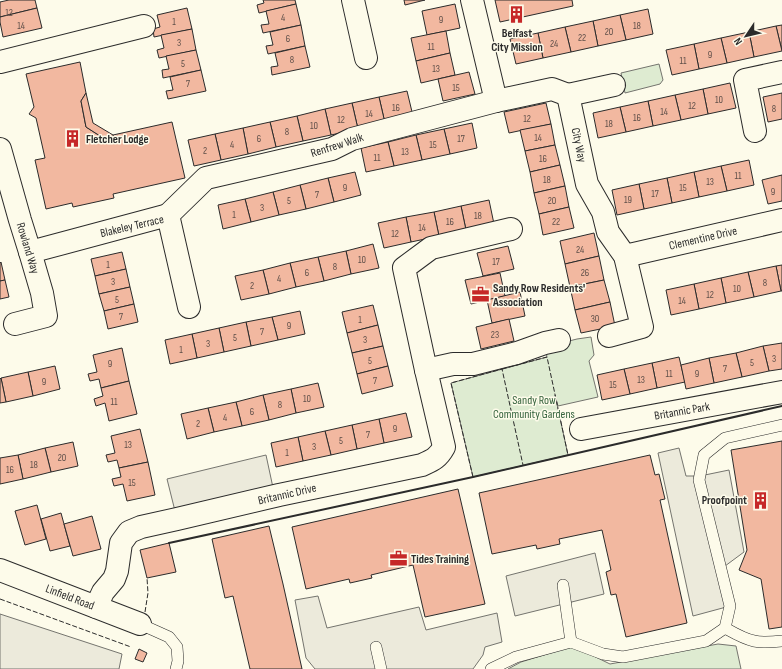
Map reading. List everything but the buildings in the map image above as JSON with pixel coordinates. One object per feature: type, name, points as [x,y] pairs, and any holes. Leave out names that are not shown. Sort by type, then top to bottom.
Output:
[{"type":"street","points":[[353,0],[366,58]]},
{"type":"street","points":[[472,0],[496,101],[552,89],[568,95],[614,84]]},
{"type":"street","points":[[0,62],[144,26]]},
{"type":"street","points":[[755,131],[745,80],[782,72]]},
{"type":"street","name":"City Way","points":[[568,95],[587,184],[603,212],[608,232],[625,256],[642,328],[609,336]]},
{"type":"street","name":"Renfrew Walk","points":[[168,216],[206,178],[332,149],[352,139],[496,101]]},
{"type":"street","name":"Rowland Way","points":[[0,149],[42,293],[46,316],[15,324]]},
{"type":"street","name":"Blakeley Terrace","points":[[30,252],[168,216],[189,306]]},
{"type":"street","name":"Clementine Drive","points":[[625,256],[782,220]]},
{"type":"street","name":"Britannic Drive","points":[[96,607],[103,592],[114,579],[117,570],[121,543],[129,532],[141,527],[185,518],[278,495],[422,465],[435,460],[444,447],[404,268],[431,248],[511,229]]},
{"type":"street","points":[[426,370],[453,364],[473,364],[518,353],[545,343],[559,340]]},
{"type":"street","name":"Britannic Park","points":[[581,429],[782,392]]},
{"type":"street","name":"Linfield Road","points":[[0,570],[140,624]]},
{"type":"lane","points":[[491,669],[516,657],[572,642],[603,654],[623,657],[706,641],[725,628],[730,606],[699,480],[704,455],[725,438],[782,425]]},
{"type":"lane","points":[[563,585],[572,642]]},
{"type":"lane","points":[[140,624],[170,637],[177,647],[178,661],[176,669]]},
{"type":"lane","points":[[725,628],[754,641],[782,641]]},
{"type":"lane","points":[[376,647],[381,669]]},
{"type":"green space","points":[[659,64],[663,80],[660,84],[625,93],[621,73]]},
{"type":"green space","name":"Sandy Row Community Gardens","points":[[591,337],[594,355],[589,361],[598,397],[558,406],[555,395],[568,455],[473,477],[451,383],[547,357],[545,347]]},
{"type":"green space","points":[[718,644],[736,646],[741,669],[508,669],[521,662],[573,646],[610,664]]},
{"type":"shaded area","points":[[679,448],[686,476],[700,476],[729,470],[744,552],[721,569],[730,606],[693,616],[658,453]]},
{"type":"shaded area","points":[[266,455],[275,497],[177,519],[167,479]]},
{"type":"shaded area","points":[[595,553],[604,594],[515,616],[506,576]]},
{"type":"shaded area","points":[[318,596],[327,628],[419,607],[426,630],[497,613],[502,642],[485,647],[483,655],[473,669],[315,669],[306,658],[295,600]]},
{"type":"shaded area","points":[[0,614],[122,654],[119,669],[0,669]]},
{"type":"fence","points":[[502,369],[547,357],[568,455]]},
{"type":"fence","points":[[473,477],[451,383],[502,369],[523,465]]},
{"type":"fence","points":[[145,612],[148,593],[147,578]]},
{"type":"fence","points":[[0,599],[131,647]]},
{"type":"wall","points":[[169,543],[473,477],[782,406]]},
{"type":"place","name":"Belfast City Mission","points":[[517,14]]},
{"type":"place","name":"Fletcher Lodge","points":[[73,139]]},
{"type":"place","name":"Sandy Row Residents' Association","points":[[480,295]]},
{"type":"place","name":"Proofpoint","points":[[760,500]]},
{"type":"place","name":"Tides Training","points":[[398,559]]}]
